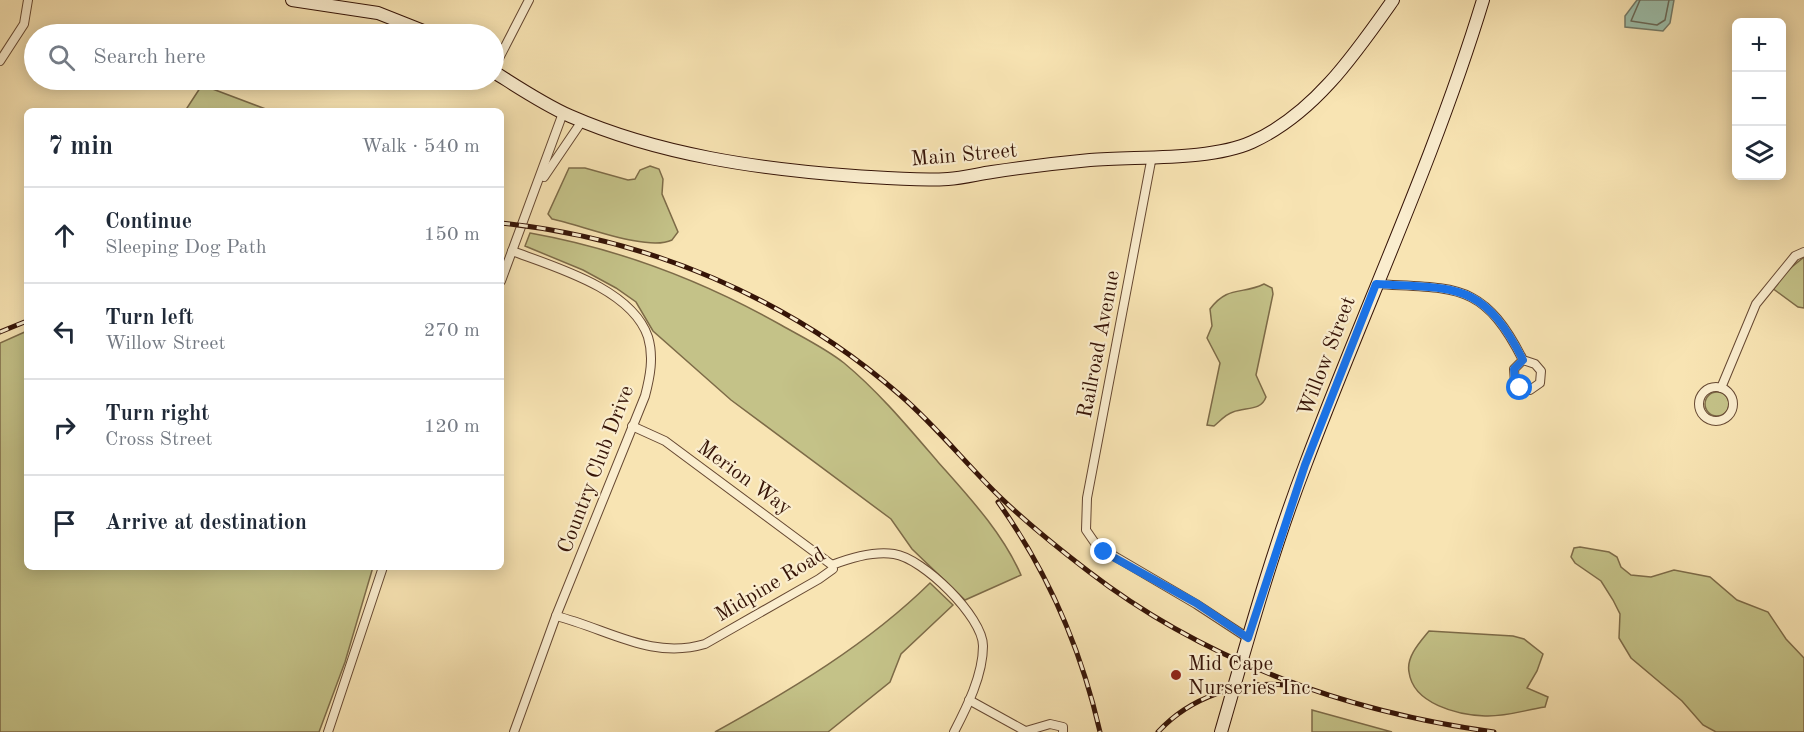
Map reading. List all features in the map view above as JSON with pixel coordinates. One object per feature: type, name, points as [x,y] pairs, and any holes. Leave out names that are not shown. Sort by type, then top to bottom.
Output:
[{"type":"main road","points":[[292,0],[378,13],[406,24]]},
{"type":"main road","name":"Main Street","points":[[504,76],[563,113],[582,121],[641,140],[740,163],[806,172],[912,179],[966,177],[1086,160],[1233,149],[1274,130],[1303,108],[1335,77],[1393,0]]},
{"type":"main road","name":"Willow Street","points":[[1221,732],[1248,638],[1305,465],[1455,83],[1483,0]]},
{"type":"street","points":[[0,61],[24,24],[28,0]]},
{"type":"street","points":[[504,50],[529,0]]},
{"type":"street","points":[[504,273],[539,184],[563,113]]},
{"type":"street","points":[[539,184],[582,121]]},
{"type":"street","name":"Railroad Avenue","points":[[1152,156],[1084,520],[1089,538],[1104,552],[1178,593],[1248,638]]},
{"type":"street","name":"Country Club Drive","points":[[512,251],[596,286],[632,310],[640,322],[651,349],[651,374],[645,396],[556,615],[514,732]]},
{"type":"street","points":[[1721,388],[1756,304],[1795,256],[1804,252]]},
{"type":"street","points":[[1376,284],[1464,292],[1487,308],[1503,324],[1523,360]]},
{"type":"street","points":[[1711,388],[1721,388],[1730,395],[1733,406],[1724,420],[1713,421],[1701,411],[1700,400],[1711,388]]},
{"type":"street","name":"Merion Way","points":[[632,426],[665,441],[832,565]]},
{"type":"street","name":"Midpine Road","points":[[556,615],[587,624],[639,645],[671,651],[688,649],[705,644],[819,579],[833,569],[832,565],[852,557],[894,554],[925,570],[948,589],[966,611],[982,637],[981,659],[969,700],[954,732]]},
{"type":"street","points":[[328,732],[382,570]]},
{"type":"street","points":[[969,700],[1026,732],[1056,724],[1063,727],[1064,732]]},
{"type":"shaded area","points":[[199,90],[215,90],[263,108],[187,108]]},
{"type":"shaded area","points":[[650,166],[659,169],[663,179],[662,194],[678,232],[672,240],[647,243],[631,240],[552,219],[548,214],[569,168],[585,168],[628,180],[635,179],[640,170]]},
{"type":"shaded area","points":[[530,233],[596,248],[691,281],[752,309],[837,358],[881,398],[973,502],[995,530],[1021,575],[965,600],[912,549],[891,519],[731,400],[653,331],[636,302],[583,270],[525,246]]},
{"type":"shaded area","points":[[1804,257],[1804,308],[1798,307],[1772,288]]},
{"type":"shaded area","points":[[1264,284],[1272,288],[1273,294],[1256,375],[1266,397],[1257,407],[1238,410],[1225,416],[1214,426],[1207,425],[1220,363],[1207,338],[1212,326],[1210,309],[1229,293]]},
{"type":"shaded area","points":[[24,332],[24,570],[372,570],[345,662],[319,732],[0,732],[0,343]]},
{"type":"shaded area","points":[[1717,392],[1726,395],[1729,404],[1726,413],[1717,416],[1708,413],[1705,404],[1708,395]]},
{"type":"shaded area","points":[[1574,548],[1609,552],[1617,557],[1621,567],[1631,575],[1651,577],[1674,570],[1710,577],[1737,600],[1768,612],[1786,639],[1804,658],[1804,732],[1716,732],[1703,725],[1682,701],[1631,658],[1619,638],[1620,614],[1613,600],[1601,581],[1575,563],[1571,557]]},
{"type":"shaded area","points":[[930,583],[953,605],[901,654],[890,682],[828,732],[715,732],[828,665],[881,626]]},
{"type":"shaded area","points":[[1429,631],[1513,636],[1524,639],[1543,654],[1537,671],[1527,688],[1548,697],[1545,707],[1485,716],[1450,710],[1428,700],[1412,683],[1409,666],[1415,650]]},
{"type":"shaded area","points":[[1312,710],[1392,732],[1312,732]]},
{"type":"water","points":[[1637,0],[1674,0],[1670,23],[1663,31],[1625,27],[1625,16]]},
{"type":"railway","points":[[504,223],[556,231],[662,258],[714,278],[811,329],[857,360],[900,395],[1000,497],[1054,545],[1133,603],[1181,632],[1230,657],[1332,696],[1439,723],[1494,732]]},
{"type":"railway","points":[[0,332],[24,322]]},
{"type":"railway","points":[[998,502],[1032,556],[1061,612],[1083,671],[1100,732]]},
{"type":"railway","points":[[1158,732],[1185,709],[1216,694],[1250,686],[1285,685]]},
{"type":"place","name":"Mid Cape Nurseries Inc","points":[[1176,675]]},
{"type":"route","points":[[1104,552],[1196,603],[1248,638],[1305,465],[1376,284],[1445,288],[1472,296],[1503,324],[1512,338],[1523,360],[1514,369],[1515,384],[1520,388]]}]
